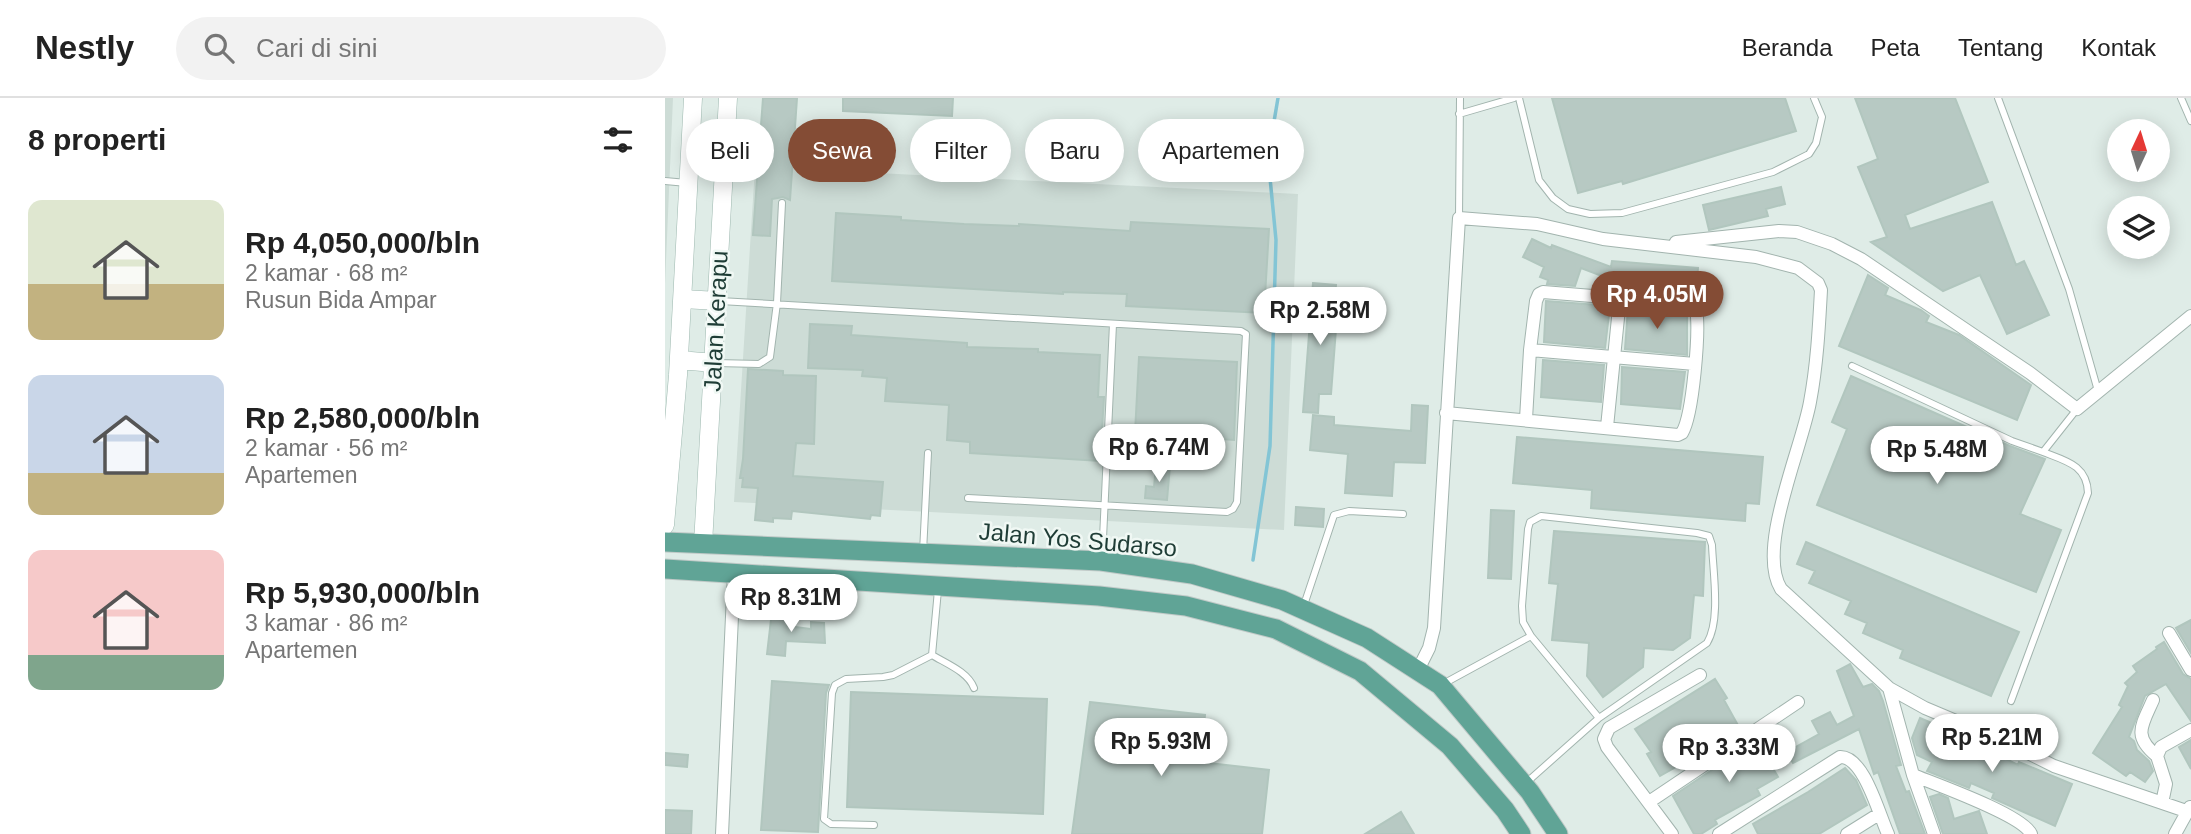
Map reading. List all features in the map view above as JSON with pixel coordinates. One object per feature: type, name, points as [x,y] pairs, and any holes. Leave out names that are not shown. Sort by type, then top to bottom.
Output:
[{"type":"main road","name":"Jalan Yos Sudarso","points":[[665,542],[1101,562],[1192,574],[1282,600],[1367,638],[1440,685],[1524,785],[1558,834]]},
{"type":"main road","points":[[1099,596],[1101,562]]},
{"type":"main road","points":[[665,569],[1099,596],[1186,606],[1276,629],[1360,671],[1450,747],[1505,810],[1521,834]]},
{"type":"main road","points":[[1293,637],[1303,609]]},
{"type":"street","name":"Jalan Kerapu","points":[[665,526],[683,299],[693,98]]},
{"type":"street","name":"Jalan Kerapu","points":[[703,544],[727,98]]},
{"type":"street","points":[[1418,670],[1429,648],[1434,628],[1458,218],[1537,224],[1603,239],[1756,257],[1798,268],[1818,283],[1821,290],[1810,405],[1774,543],[1774,578],[1781,589],[1889,688],[1925,708],[2008,743],[2054,766],[2162,803],[2189,809],[2175,834]]},
{"type":"street","points":[[1649,245],[1779,231],[1797,232],[1832,244],[1861,259],[1961,326],[2077,409],[2191,316]]},
{"type":"street","points":[[1446,413],[1678,435],[1682,433],[1687,421],[1695,364],[1695,306],[1543,292],[1539,294],[1529,350],[1526,419]]},
{"type":"street","points":[[1607,428],[1620,298]]},
{"type":"street","points":[[683,299],[718,301]]},
{"type":"street","points":[[1529,350],[1695,364]]},
{"type":"street","points":[[679,360],[714,363]]},
{"type":"street","points":[[722,834],[734,573]]},
{"type":"street","points":[[2169,634],[2191,670]]},
{"type":"street","points":[[1672,834],[1607,747],[1605,733],[1609,728],[1700,675]]},
{"type":"street","points":[[1889,688],[1913,775],[1934,834]]},
{"type":"street","points":[[2153,700],[2143,722],[2141,739],[2144,746],[2157,756],[2166,784],[2162,803]]},
{"type":"street","points":[[1649,802],[1798,702]]},
{"type":"street","points":[[2157,756],[2161,747],[2191,730]]},
{"type":"street","points":[[1719,834],[1840,757],[1851,759],[1864,776],[1888,834]]},
{"type":"street","points":[[1913,775],[1986,804],[2024,826],[2031,834]]},
{"type":"street","points":[[1847,834],[1879,814]]},
{"type":"lane","points":[[1458,218],[1460,98]]},
{"type":"lane","points":[[1459,114],[1517,98],[1539,180],[1553,198],[1567,209],[1590,214],[1622,213],[1773,172],[1809,153],[1816,143],[1822,117],[1814,98]]},
{"type":"lane","points":[[1998,98],[2069,289],[2098,392]]},
{"type":"lane","points":[[2181,98],[2191,121]]},
{"type":"lane","points":[[665,181],[689,184]]},
{"type":"lane","points":[[714,363],[759,364],[768,359],[772,349],[777,303],[782,203]]},
{"type":"lane","points":[[718,301],[1241,331],[1247,334],[1237,502],[1233,509],[1227,512],[968,498]]},
{"type":"lane","points":[[1101,562],[1113,324]]},
{"type":"lane","points":[[1852,366],[2012,441],[2080,469],[2087,480],[2088,493],[2011,701]]},
{"type":"lane","points":[[2043,452],[2077,409]]},
{"type":"lane","points":[[923,554],[928,453]]},
{"type":"lane","points":[[1303,609],[1333,515],[1349,511],[1403,514]]},
{"type":"lane","points":[[1524,785],[1599,718],[1710,639],[1714,624],[1712,545],[1709,536],[1541,516],[1535,518],[1528,528],[1523,622],[1531,636],[1599,718]]},
{"type":"lane","points":[[932,655],[938,585]]},
{"type":"lane","points":[[1440,685],[1531,636]]},
{"type":"lane","points":[[932,655],[962,673],[972,682],[974,688]]},
{"type":"lane","points":[[874,825],[831,824],[824,819],[832,693],[835,685],[846,679],[883,677],[932,655]]},
{"type":"shaded area","points":[[665,98],[673,98],[665,284]]},
{"type":"shaded area","points":[[774,168],[788,169],[788,182],[896,182],[896,174],[910,175],[910,182],[1011,182],[1011,180],[1298,194],[1284,530],[734,502],[754,182],[774,182]]},
{"type":"building","points":[[763,98],[797,98],[796,119],[788,119],[790,200],[783,197],[772,199],[770,236],[753,235],[757,182],[774,182],[774,119],[761,119]]},
{"type":"building","points":[[843,98],[953,98],[952,116],[843,111]]},
{"type":"building","points":[[1552,98],[1785,98],[1796,131],[1623,184],[1622,181],[1578,193]]},
{"type":"building","points":[[1855,98],[1955,98],[1988,182],[1905,215],[1910,229],[1992,202],[2016,265],[2024,261],[2049,315],[2007,334],[1980,275],[1943,291],[1871,242],[1887,237],[1858,167],[1878,159]]},
{"type":"building","points":[[1781,187],[1785,204],[1766,209],[1768,216],[1709,230],[1703,205]]},
{"type":"building","points":[[836,213],[964,224],[1019,224],[1130,231],[1131,222],[1269,229],[1264,313],[1126,306],[1127,294],[1063,294],[832,281]]},
{"type":"building","points":[[1532,239],[1551,248],[1552,245],[1611,267],[1612,261],[1698,268],[1696,293],[1691,295],[1609,289],[1610,279],[1581,268],[1575,286],[1547,284],[1548,280],[1540,277],[1544,267],[1523,257]]},
{"type":"building","points":[[1868,275],[1888,288],[1885,295],[1921,310],[1929,316],[1926,322],[1959,335],[2031,385],[2017,420],[1839,346]]},
{"type":"building","points":[[1313,283],[1336,285],[1331,394],[1319,394],[1318,413],[1303,412]]},
{"type":"building","points":[[1546,301],[1610,306],[1605,348],[1544,342]]},
{"type":"building","points":[[1628,308],[1687,312],[1687,355],[1625,349]]},
{"type":"building","points":[[810,324],[852,326],[851,335],[967,343],[967,347],[1038,349],[1038,352],[1100,355],[1098,397],[1104,397],[1100,461],[970,453],[970,442],[947,440],[949,405],[885,401],[887,378],[862,376],[863,370],[808,368]]},
{"type":"building","points":[[1139,357],[1237,362],[1234,440],[1135,433]]},
{"type":"building","points":[[1543,360],[1604,365],[1601,402],[1541,397]]},
{"type":"building","points":[[1622,367],[1685,372],[1680,409],[1621,404]]},
{"type":"building","points":[[748,369],[783,371],[783,375],[816,376],[814,444],[796,443],[793,476],[883,482],[880,516],[871,515],[870,519],[792,511],[791,519],[773,518],[773,522],[755,520],[758,488],[742,487],[743,478],[740,478]]},
{"type":"building","points":[[1851,376],[2045,459],[2020,514],[2061,530],[2036,592],[1817,505],[1847,429],[1832,422]]},
{"type":"building","points":[[1412,405],[1428,406],[1425,463],[1394,462],[1392,496],[1345,493],[1348,454],[1310,450],[1313,415],[1334,417],[1334,425],[1411,431]]},
{"type":"building","points":[[1517,437],[1763,457],[1759,504],[1746,503],[1745,521],[1591,508],[1592,490],[1513,483]]},
{"type":"building","points":[[1156,465],[1170,466],[1167,500],[1145,498],[1146,486],[1154,487]]},
{"type":"building","points":[[1296,507],[1324,509],[1323,527],[1295,525]]},
{"type":"building","points":[[1491,510],[1514,511],[1511,579],[1488,578]]},
{"type":"building","points":[[1554,531],[1705,542],[1703,596],[1694,595],[1690,638],[1673,650],[1644,648],[1643,667],[1603,697],[1587,676],[1589,643],[1552,640],[1558,584],[1549,583]]},
{"type":"building","points":[[1806,542],[2019,632],[1991,696],[1900,658],[1903,650],[1863,633],[1867,623],[1845,614],[1851,601],[1809,583],[1815,571],[1797,564]]},
{"type":"building","points":[[772,611],[789,613],[787,626],[811,629],[811,622],[824,623],[825,643],[786,641],[785,656],[767,654]]},
{"type":"building","points":[[2191,620],[2191,653],[2176,628]]},
{"type":"building","points":[[2164,642],[2183,674],[2191,679],[2191,721],[2166,684],[2145,696],[2129,737],[2134,741],[2137,750],[2149,761],[2153,771],[2145,782],[2130,772],[2126,776],[2093,753],[2122,707],[2119,705],[2128,686],[2125,683],[2137,672],[2133,666]]},
{"type":"building","points":[[1850,664],[1863,687],[1872,684],[1879,691],[1901,765],[1896,766],[1906,792],[1909,791],[1925,834],[1900,834],[1878,772],[1874,774],[1859,729],[1793,763],[1787,752],[1819,734],[1812,721],[1830,712],[1837,725],[1854,716],[1837,671]]},
{"type":"building","points":[[1715,679],[1727,698],[1724,700],[1739,727],[1701,748],[1698,742],[1676,754],[1681,764],[1660,776],[1647,754],[1651,752],[1635,729]]},
{"type":"building","points":[[772,681],[829,685],[826,693],[818,832],[761,830]]},
{"type":"building","points":[[851,692],[1047,699],[1043,814],[847,807]]},
{"type":"building","points":[[1090,702],[1205,715],[1200,762],[1269,770],[1262,834],[1072,834]]},
{"type":"building","points":[[1920,718],[1934,724],[1932,729],[1973,747],[1975,743],[2018,765],[2019,762],[2072,784],[2055,826],[1992,798],[1994,793],[1971,783],[1969,788],[1927,771],[1932,762],[1917,755],[1912,738]]},
{"type":"building","points":[[1772,730],[1784,750],[1768,760],[1778,777],[1757,789],[1760,795],[1715,820],[1717,824],[1701,834],[1694,834],[1673,796]]},
{"type":"building","points":[[2191,740],[2191,769],[2179,747]]},
{"type":"building","points":[[665,753],[688,755],[687,767],[665,765]]},
{"type":"building","points":[[1845,768],[1856,780],[1867,805],[1819,834],[1758,834],[1753,824]]},
{"type":"building","points":[[1939,794],[1948,798],[1954,819],[1979,811],[1987,834],[1943,834],[1930,797]]},
{"type":"building","points":[[665,810],[692,811],[691,834],[665,834]]},
{"type":"building","points":[[1401,812],[1414,834],[1365,834]]},
{"type":"waterway","points":[[1253,560],[1270,446],[1276,240],[1268,157],[1278,98]]}]
